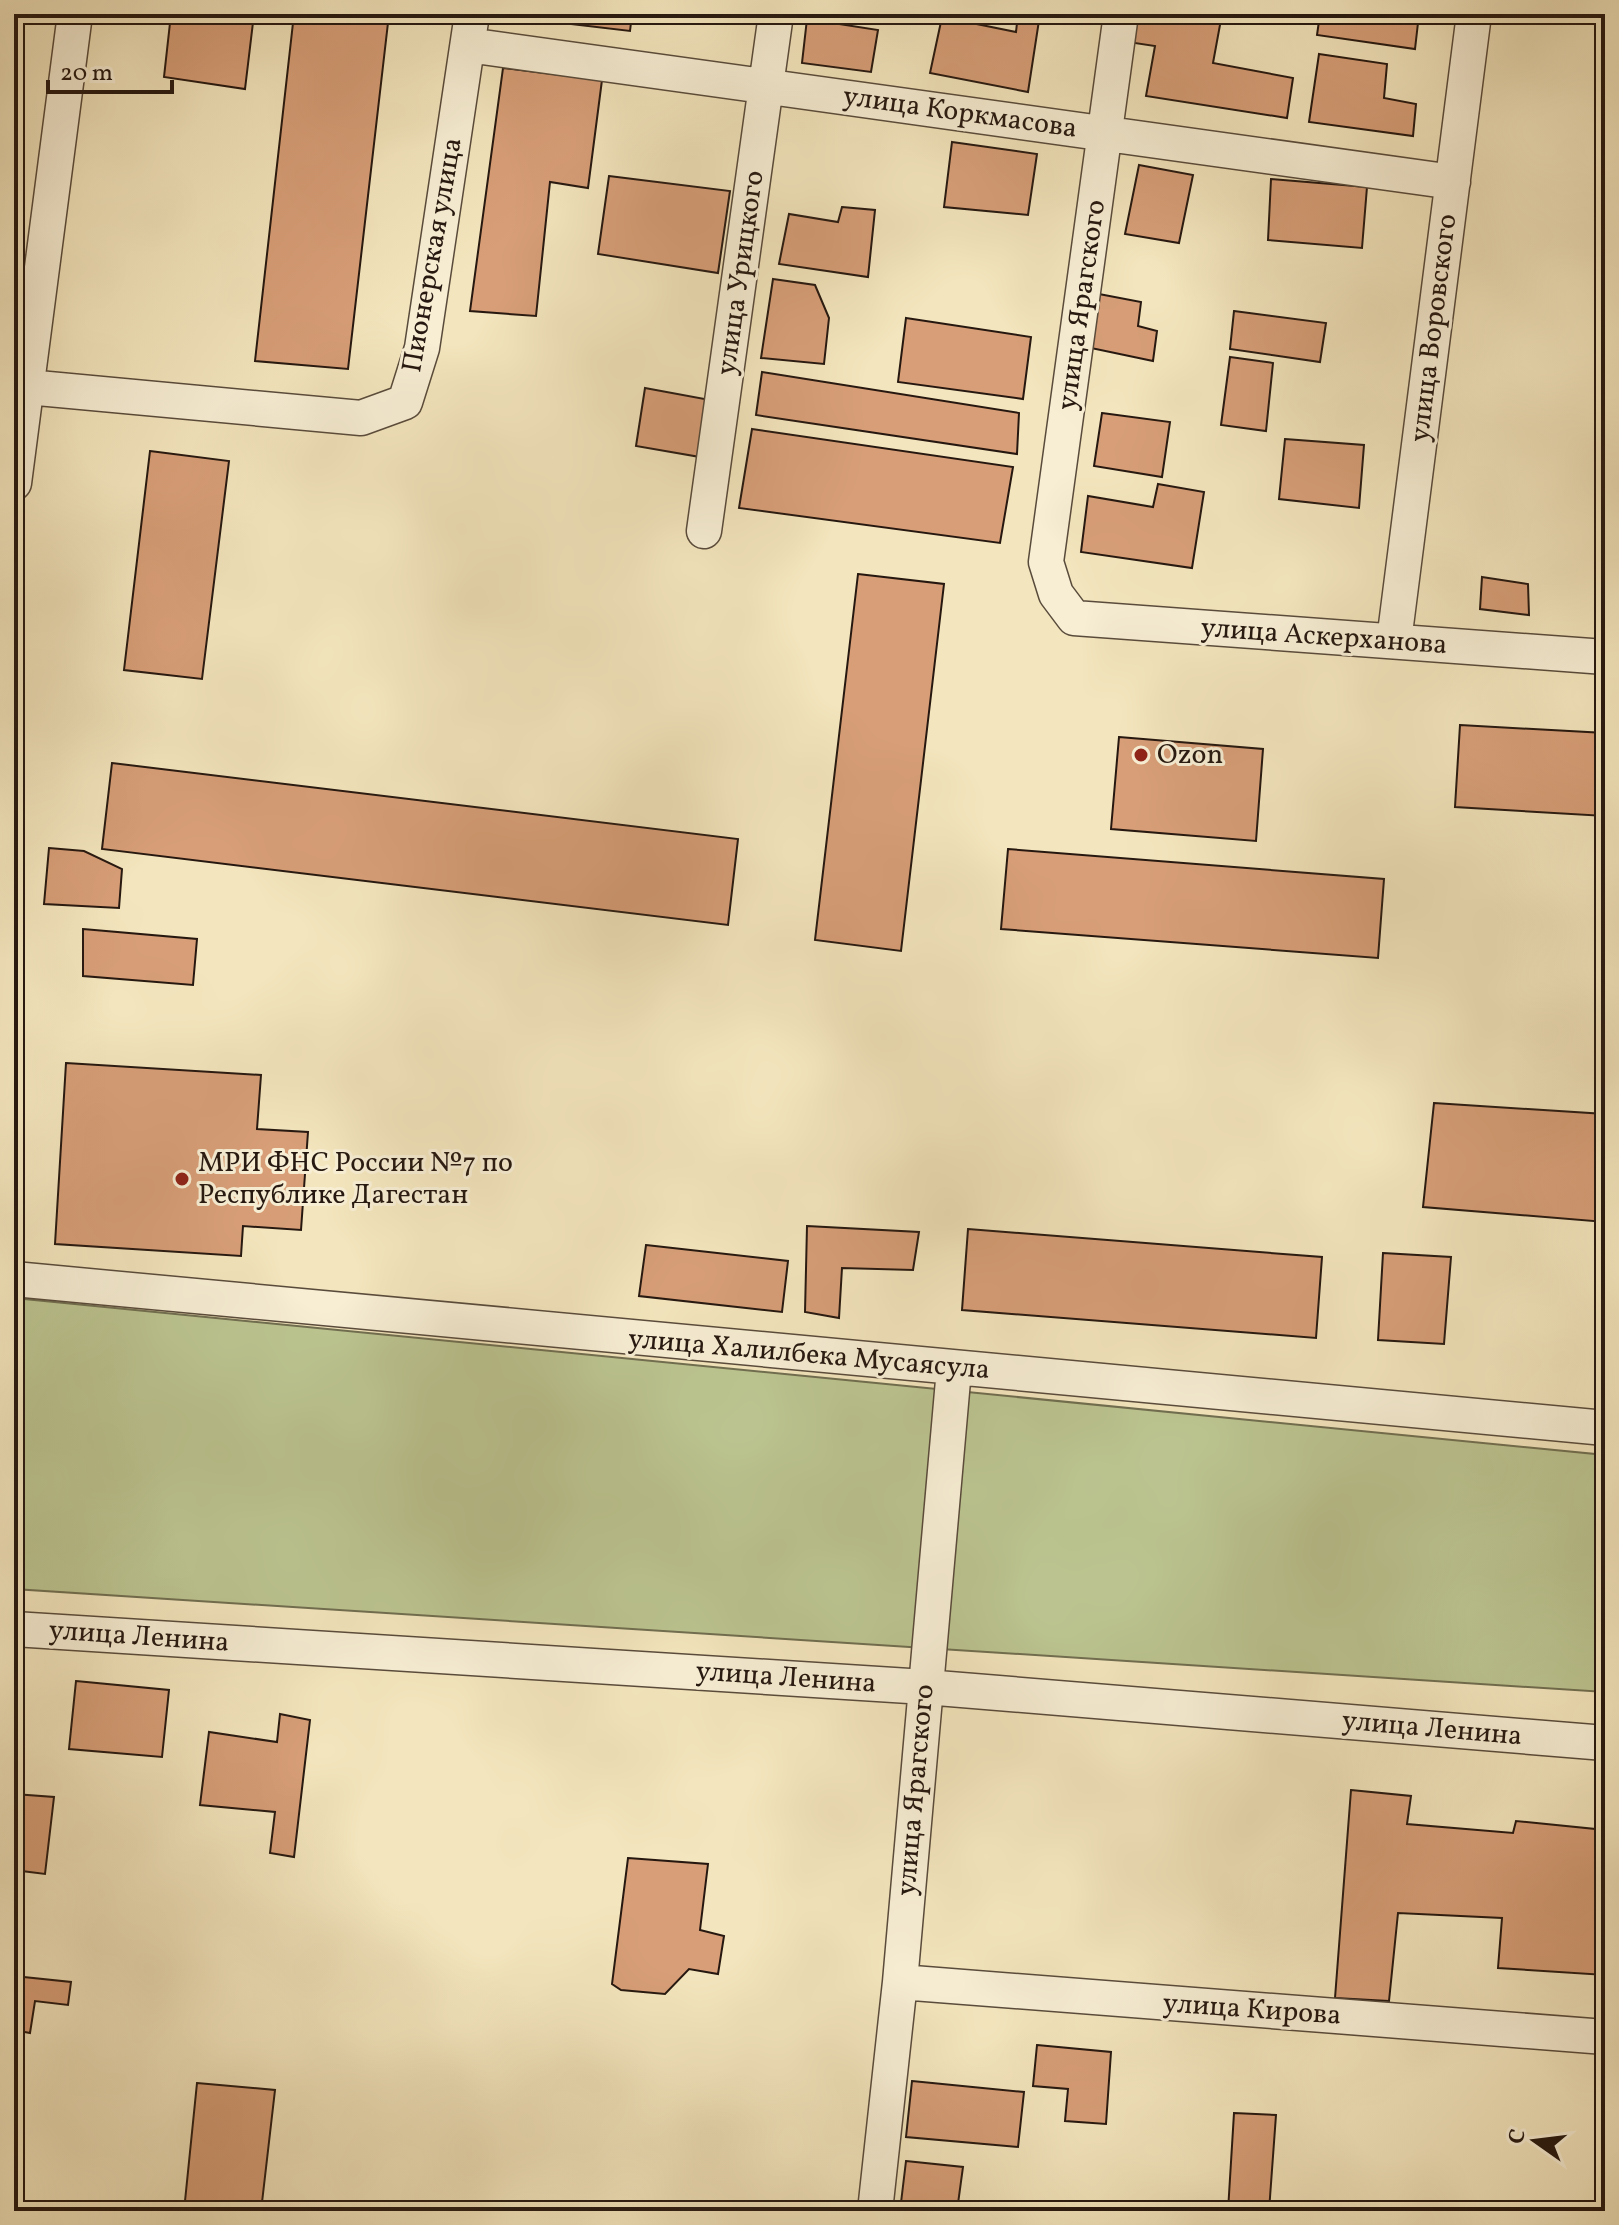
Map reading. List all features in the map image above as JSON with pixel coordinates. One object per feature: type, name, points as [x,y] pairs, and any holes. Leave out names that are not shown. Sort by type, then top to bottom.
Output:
[{"type":"street","points":[[14,483],[75,14]]},
{"type":"street","name":"улица Урицкого","points":[[704,531],[776,14]]},
{"type":"street","name":"улица Ярагского","points":[[1056,594],[1046,562],[1121,14]]},
{"type":"street","name":"улица Воровского","points":[[1394,641],[1474,14]]},
{"type":"street","name":"Пионерская улица","points":[[27,387],[361,418],[405,402],[422,348],[470,30]]},
{"type":"street","name":"улица Коркмасова","points":[[470,30],[767,87],[1453,182]]},
{"type":"street","name":"улица Аскерханова","points":[[1056,594],[1074,618],[1605,657]]},
{"type":"street","name":"улица Халилбека Мусаясула","points":[[14,1279],[1605,1428]]},
{"type":"street","name":"улица Ярагского","points":[[875,2211],[900,1982],[954,1369]]},
{"type":"street","name":"улица Ленина","points":[[14,1629],[925,1687],[1605,1743]]},
{"type":"street","name":"улица Кирова","points":[[900,1982],[1605,2037]]},
{"type":"green space","points":[[14,1298],[1605,1455],[1605,1692],[14,1589]]},
{"type":"building","points":[[171,14],[254,14],[245,89],[164,77]]},
{"type":"building","points":[[294,14],[389,14],[348,369],[255,361]]},
{"type":"building","points":[[512,14],[632,14],[630,31],[512,17]]},
{"type":"building","points":[[1018,14],[1040,14],[1028,92],[930,73],[942,17],[1016,32]]},
{"type":"building","points":[[1133,14],[1222,14],[1213,63],[1293,78],[1287,118],[1146,96],[1155,46],[1128,42]]},
{"type":"building","points":[[1320,14],[1419,14],[1415,49],[1317,35]]},
{"type":"building","points":[[807,19],[878,30],[871,72],[802,63]]},
{"type":"building","points":[[1319,54],[1387,64],[1384,98],[1416,104],[1413,136],[1309,122]]},
{"type":"building","points":[[503,68],[602,80],[588,188],[550,182],[536,316],[470,311]]},
{"type":"building","points":[[952,142],[1037,154],[1028,215],[944,207]]},
{"type":"building","points":[[1139,165],[1193,175],[1179,243],[1125,234]]},
{"type":"building","points":[[609,176],[730,191],[718,273],[598,254]]},
{"type":"building","points":[[1271,179],[1367,187],[1362,248],[1268,240]]},
{"type":"building","points":[[842,207],[875,210],[868,277],[779,264],[789,214],[838,222]]},
{"type":"building","points":[[773,279],[815,285],[829,318],[824,364],[761,358]]},
{"type":"building","points":[[1099,294],[1141,302],[1138,326],[1157,331],[1153,361],[1091,348]]},
{"type":"building","points":[[1234,311],[1326,323],[1320,362],[1230,349]]},
{"type":"building","points":[[906,318],[1031,337],[1023,399],[898,382]]},
{"type":"building","points":[[1230,357],[1273,363],[1266,431],[1221,425]]},
{"type":"building","points":[[762,372],[1019,413],[1017,454],[756,415]]},
{"type":"building","points":[[645,388],[710,400],[700,457],[636,446]]},
{"type":"building","points":[[1102,413],[1170,422],[1162,477],[1094,466]]},
{"type":"building","points":[[752,429],[1013,467],[1000,543],[739,508]]},
{"type":"building","points":[[1285,439],[1364,445],[1359,508],[1279,499]]},
{"type":"building","points":[[150,451],[229,461],[202,679],[124,670]]},
{"type":"building","points":[[1158,484],[1204,492],[1192,568],[1081,552],[1088,496],[1153,507]]},
{"type":"building","points":[[858,574],[944,584],[901,951],[815,940]]},
{"type":"building","points":[[1482,577],[1528,584],[1529,615],[1480,609]]},
{"type":"building","points":[[1460,725],[1605,733],[1605,816],[1455,807]]},
{"type":"building","points":[[1119,737],[1263,749],[1256,841],[1111,829]]},
{"type":"building","points":[[112,763],[738,839],[728,925],[102,849]]},
{"type":"building","points":[[49,848],[84,851],[122,869],[119,908],[44,904]]},
{"type":"building","points":[[1008,849],[1384,879],[1378,958],[1001,929]]},
{"type":"building","points":[[83,929],[197,939],[193,985],[83,976]]},
{"type":"building","name":"МРИ ФНС России №7 по Республике Дагестан","points":[[66,1063],[261,1075],[257,1129],[308,1132],[301,1230],[243,1226],[241,1256],[55,1244]]},
{"type":"building","points":[[1434,1103],[1605,1114],[1605,1222],[1423,1207]]},
{"type":"building","points":[[807,1226],[919,1232],[913,1270],[842,1268],[839,1318],[805,1312]]},
{"type":"building","points":[[968,1229],[1322,1257],[1316,1338],[962,1310]]},
{"type":"building","points":[[646,1245],[788,1261],[782,1312],[639,1296]]},
{"type":"building","points":[[1383,1253],[1451,1257],[1444,1344],[1378,1340]]},
{"type":"building","points":[[76,1681],[169,1690],[162,1757],[69,1749]]},
{"type":"building","points":[[280,1714],[310,1720],[294,1857],[270,1853],[275,1812],[200,1805],[209,1732],[277,1742]]},
{"type":"building","points":[[1351,1790],[1411,1796],[1407,1824],[1513,1833],[1516,1821],[1605,1830],[1605,1975],[1498,1968],[1502,1918],[1398,1913],[1389,2001],[1335,1998]]},
{"type":"building","points":[[14,1794],[54,1797],[45,1874],[14,1870]]},
{"type":"building","points":[[628,1858],[708,1864],[700,1930],[724,1936],[718,1974],[689,1969],[665,1994],[621,1990],[612,1984]]},
{"type":"building","points":[[14,1976],[71,1982],[68,2005],[35,2001],[30,2033],[14,2030]]},
{"type":"building","points":[[1037,2045],[1111,2052],[1106,2124],[1065,2121],[1068,2089],[1033,2086]]},
{"type":"building","points":[[912,2081],[1024,2092],[1018,2147],[906,2137]]},
{"type":"building","points":[[197,2083],[275,2090],[261,2211],[184,2211]]},
{"type":"building","points":[[1234,2113],[1276,2115],[1269,2211],[1228,2211]]},
{"type":"building","points":[[906,2161],[963,2167],[957,2211],[900,2211]]},
{"type":"building","points":[[1042,2203],[1116,2210],[1116,2211],[1041,2211]]},
{"type":"building","points":[[1121,2205],[1211,2211],[1120,2211]]},
{"type":"place","name":"Ozon","points":[[1141,755]]},
{"type":"place","name":"МРИ ФНС России №7 по Республике Дагестан","points":[[182,1179]]}]
